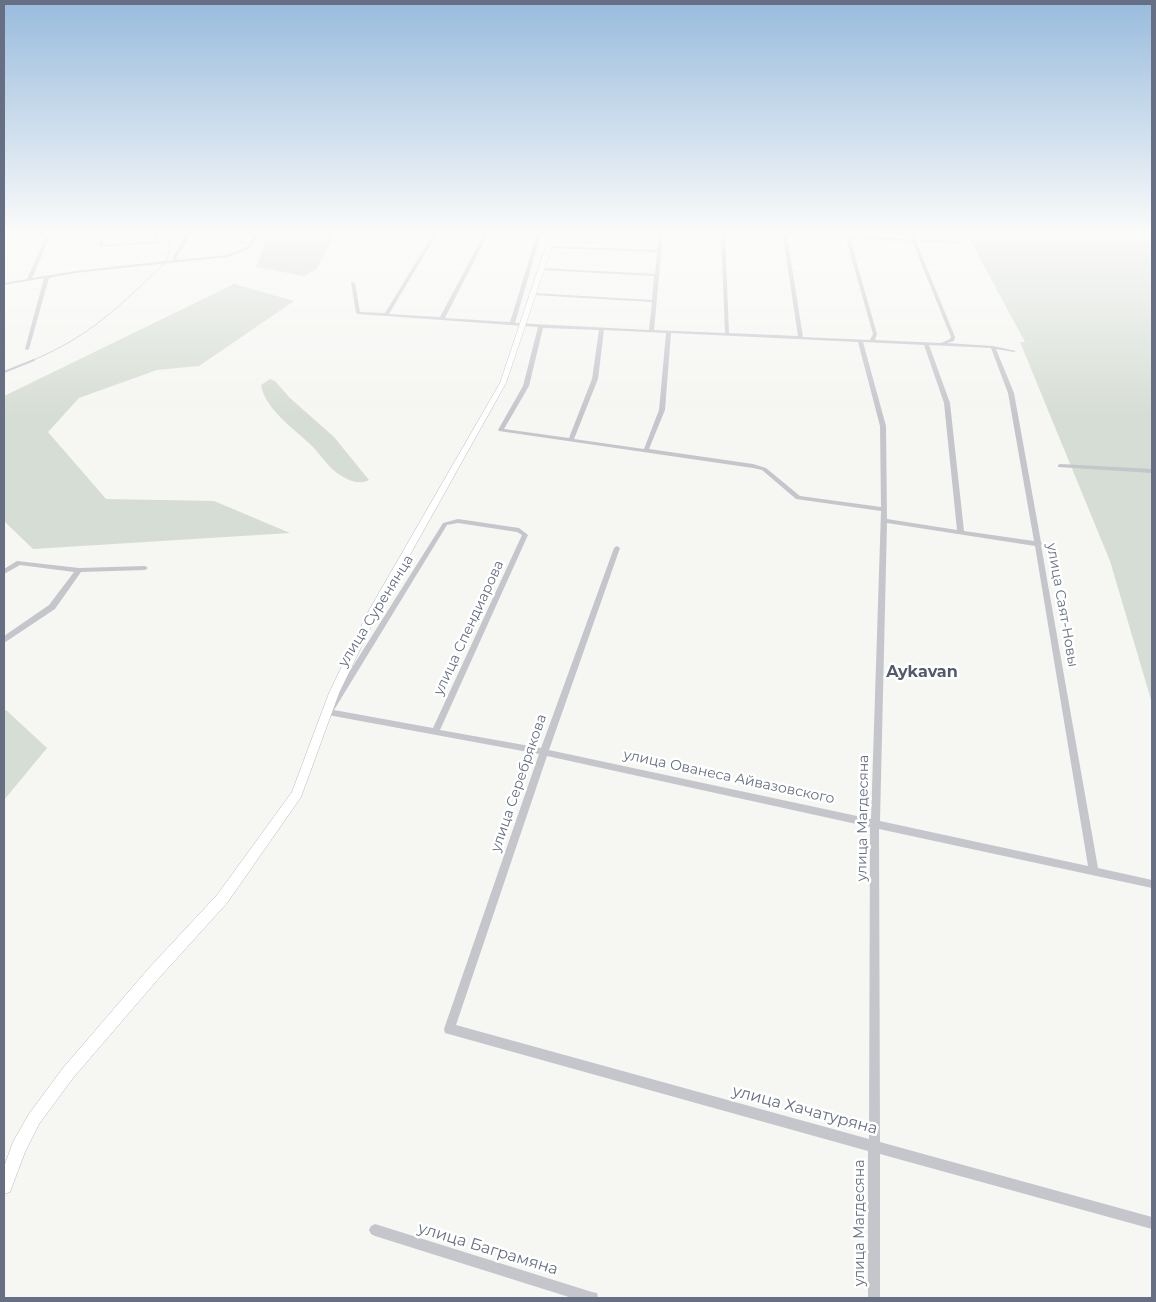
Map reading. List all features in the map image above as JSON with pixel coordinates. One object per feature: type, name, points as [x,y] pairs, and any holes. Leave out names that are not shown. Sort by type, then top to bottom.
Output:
[{"type":"main road","points":[[4,1186],[19,1148],[34,1119],[68,1073],[154,973],[222,899],[276,826],[297,794],[328,712],[373,612],[502,383],[533,295]]},
{"type":"street","points":[[27,349],[42,295]]},
{"type":"street","points":[[355,295],[358,313],[542,326],[993,347],[1014,351]]},
{"type":"street","points":[[386,315],[398,295]]},
{"type":"street","points":[[442,319],[455,295]]},
{"type":"street","points":[[512,324],[521,295]]},
{"type":"street","points":[[546,295],[654,301]]},
{"type":"street","points":[[651,331],[655,295]]},
{"type":"street","points":[[725,295],[727,334]]},
{"type":"street","points":[[794,295],[801,338]]},
{"type":"street","points":[[863,295],[874,334],[872,341]]},
{"type":"street","points":[[936,295],[953,337],[952,340],[938,344]]},
{"type":"street","points":[[542,326],[526,386],[501,430],[753,466],[764,469],[798,498],[884,509]]},
{"type":"street","points":[[571,440],[595,379],[602,328]]},
{"type":"street","points":[[646,451],[662,410],[669,332]]},
{"type":"street","name":"улица Магдесяна","points":[[860,340],[882,426],[884,509],[876,823],[874,1298]]},
{"type":"street","points":[[926,344],[947,403],[961,533]]},
{"type":"street","name":"улица Саят-Новы","points":[[993,347],[1011,393],[1039,544],[1094,871]]},
{"type":"street","points":[[1060,466],[1152,471]]},
{"type":"street","name":"улица Суренянца","points":[[328,712],[445,524],[458,521],[519,530],[525,535]]},
{"type":"street","points":[[884,522],[1039,544]]},
{"type":"street","name":"улица Спендиарова","points":[[436,730],[525,535]]},
{"type":"street","name":"улица Серебрякова","points":[[449,1029],[544,752],[617,548]]},
{"type":"street","points":[[4,572],[19,563],[79,570],[145,568]]},
{"type":"street","points":[[4,640],[52,607],[79,570]]},
{"type":"street","name":"улица Ованеса Айвазовского","points":[[328,712],[436,730],[544,752],[1152,884]]},
{"type":"street","name":"улица Хачатуряна","points":[[449,1029],[1152,1223]]},
{"type":"street","name":"улица Баграмяна","points":[[375,1230],[592,1298]]},
{"type":"shaded area","points":[[212,295],[272,295],[294,301],[199,366],[157,370],[79,398],[48,432],[106,499],[214,501],[290,533],[33,549],[4,521],[4,396]]},
{"type":"shaded area","points":[[1000,295],[1152,295],[1152,703],[1110,561],[1020,342],[1025,342]]},
{"type":"shaded area","points":[[270,379],[275,381],[290,398],[334,437],[369,480],[354,482],[336,472],[313,447],[282,419],[268,403],[261,385]]},
{"type":"shaded area","points":[[6,710],[47,748],[4,800],[4,711]]},
{"type":"waterway","points":[[31,361],[87,331],[131,295]]},
{"type":"waterway","points":[[4,372],[34,360]]},
{"type":"district","name":"Aykavan","points":[[922,672]]}]
